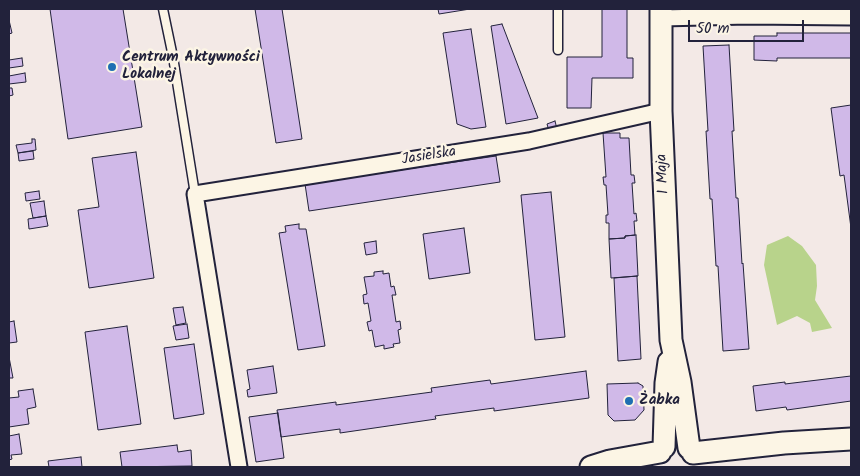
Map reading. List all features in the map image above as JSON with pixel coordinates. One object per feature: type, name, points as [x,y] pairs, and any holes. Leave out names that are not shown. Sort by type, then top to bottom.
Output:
[{"type":"street","points":[[661,13],[748,12],[851,17]]},
{"type":"street","name":"1 Maja","points":[[661,13],[661,112],[671,340],[661,456]]},
{"type":"street","name":"Jasielska","points":[[195,194],[529,141],[661,112]]},
{"type":"street","points":[[195,194],[239,467]]},
{"type":"street","name":"1 Maja","points":[[671,340],[694,459]]},
{"type":"street","points":[[591,467],[610,461],[661,456],[676,443],[694,459],[785,457],[844,440]]},
{"type":"lane","points":[[163,9],[173,57],[195,194]]},
{"type":"lane","points":[[558,9],[558,50]]},
{"type":"green space","points":[[788,236],[802,246],[816,265],[817,286],[815,300],[832,328],[812,332],[810,323],[797,316],[777,325],[764,265],[767,245]]},
{"type":"building","points":[[50,9],[123,9],[142,127],[68,139]]},
{"type":"building","points":[[255,9],[282,9],[302,139],[276,143]]},
{"type":"building","points":[[438,9],[470,9],[439,14]]},
{"type":"building","points":[[602,9],[627,9],[627,58],[633,58],[633,78],[592,78],[591,108],[567,108],[567,57],[602,57]]},
{"type":"building","points":[[9,20],[12,33],[9,34]]},
{"type":"building","points":[[502,24],[538,118],[506,124],[491,26]]},
{"type":"building","points":[[471,29],[486,127],[471,129],[457,124],[443,33]]},
{"type":"building","points":[[777,33],[851,33],[851,58],[777,58],[777,61],[754,60],[754,36],[777,36]]},
{"type":"building","points":[[729,45],[736,198],[738,198],[749,349],[723,351],[718,266],[716,266],[712,199],[710,199],[703,46]]},
{"type":"building","points":[[22,58],[23,66],[9,68],[9,60]]},
{"type":"building","points":[[25,73],[26,82],[9,84],[9,76]]},
{"type":"building","points":[[9,88],[12,88],[13,95],[9,96]]},
{"type":"building","points":[[851,105],[851,228],[844,175],[840,176],[831,108]]},
{"type":"building","points":[[555,121],[557,129],[549,131],[547,124]]},
{"type":"building","points":[[603,133],[620,133],[620,138],[629,138],[631,175],[634,175],[635,183],[632,183],[634,214],[636,213],[637,221],[634,221],[635,235],[625,236],[625,238],[609,239],[609,223],[606,223],[606,215],[608,215],[606,185],[604,185],[603,177],[606,177]]},
{"type":"building","points":[[32,139],[35,139],[36,150],[18,153],[16,145],[32,143]]},
{"type":"building","points":[[33,151],[34,159],[19,161],[18,153]]},
{"type":"building","points":[[136,152],[154,278],[89,288],[78,210],[99,207],[92,158]]},
{"type":"building","points":[[496,156],[500,182],[309,211],[305,184]]},
{"type":"building","points":[[39,191],[40,199],[26,201],[25,193]]},
{"type":"building","points":[[551,192],[565,337],[535,340],[521,195]]},
{"type":"building","points":[[44,201],[46,216],[33,218],[30,203]]},
{"type":"building","points":[[46,216],[48,226],[29,229],[28,219]]},
{"type":"building","points":[[299,224],[299,229],[306,229],[325,346],[298,350],[279,233],[286,232],[285,226]]},
{"type":"building","points":[[464,228],[470,273],[429,279],[423,234]]},
{"type":"building","points":[[636,235],[638,276],[611,278],[609,239]]},
{"type":"building","points":[[376,241],[377,253],[366,255],[364,243]]},
{"type":"building","points":[[383,271],[383,274],[389,273],[391,287],[394,286],[396,295],[392,295],[396,322],[400,321],[401,329],[398,330],[400,343],[393,344],[394,347],[384,349],[384,345],[375,347],[372,330],[369,331],[367,322],[371,321],[368,303],[364,304],[363,295],[367,294],[364,277],[374,276],[374,272]]},
{"type":"building","points":[[637,276],[641,359],[618,361],[614,278]]},
{"type":"building","points":[[183,307],[186,323],[176,325],[173,308]]},
{"type":"building","points":[[14,321],[17,342],[9,343],[9,322]]},
{"type":"building","points":[[187,324],[189,338],[176,340],[173,326]]},
{"type":"building","points":[[127,326],[141,424],[98,430],[85,332]]},
{"type":"building","points":[[194,344],[204,414],[174,419],[164,348]]},
{"type":"building","points":[[9,357],[13,378],[9,378]]},
{"type":"building","points":[[273,366],[277,393],[248,397],[247,390],[250,389],[247,370]]},
{"type":"building","points":[[586,371],[589,398],[494,411],[494,408],[435,416],[436,419],[340,433],[340,429],[281,437],[277,410],[336,402],[336,405],[432,392],[431,388],[490,380],[491,384]]},
{"type":"building","points":[[851,376],[851,401],[787,410],[786,407],[756,411],[753,386]]},
{"type":"building","points":[[638,383],[643,386],[644,410],[635,420],[614,421],[608,415],[607,384]]},
{"type":"building","points":[[33,389],[36,407],[27,409],[29,424],[9,427],[9,398],[19,397],[18,391]]},
{"type":"building","points":[[278,413],[284,458],[256,462],[249,417]]},
{"type":"building","points":[[19,434],[22,454],[11,455],[12,459],[9,460],[9,436]]},
{"type":"building","points":[[177,445],[178,452],[191,450],[192,466],[122,467],[120,452]]},
{"type":"building","points":[[81,457],[82,467],[49,467],[48,461]]},
{"type":"place","name":"Centrum Aktywności Lokalnej","points":[[112,67]]},
{"type":"place","name":"Żabka","points":[[629,401]]}]
